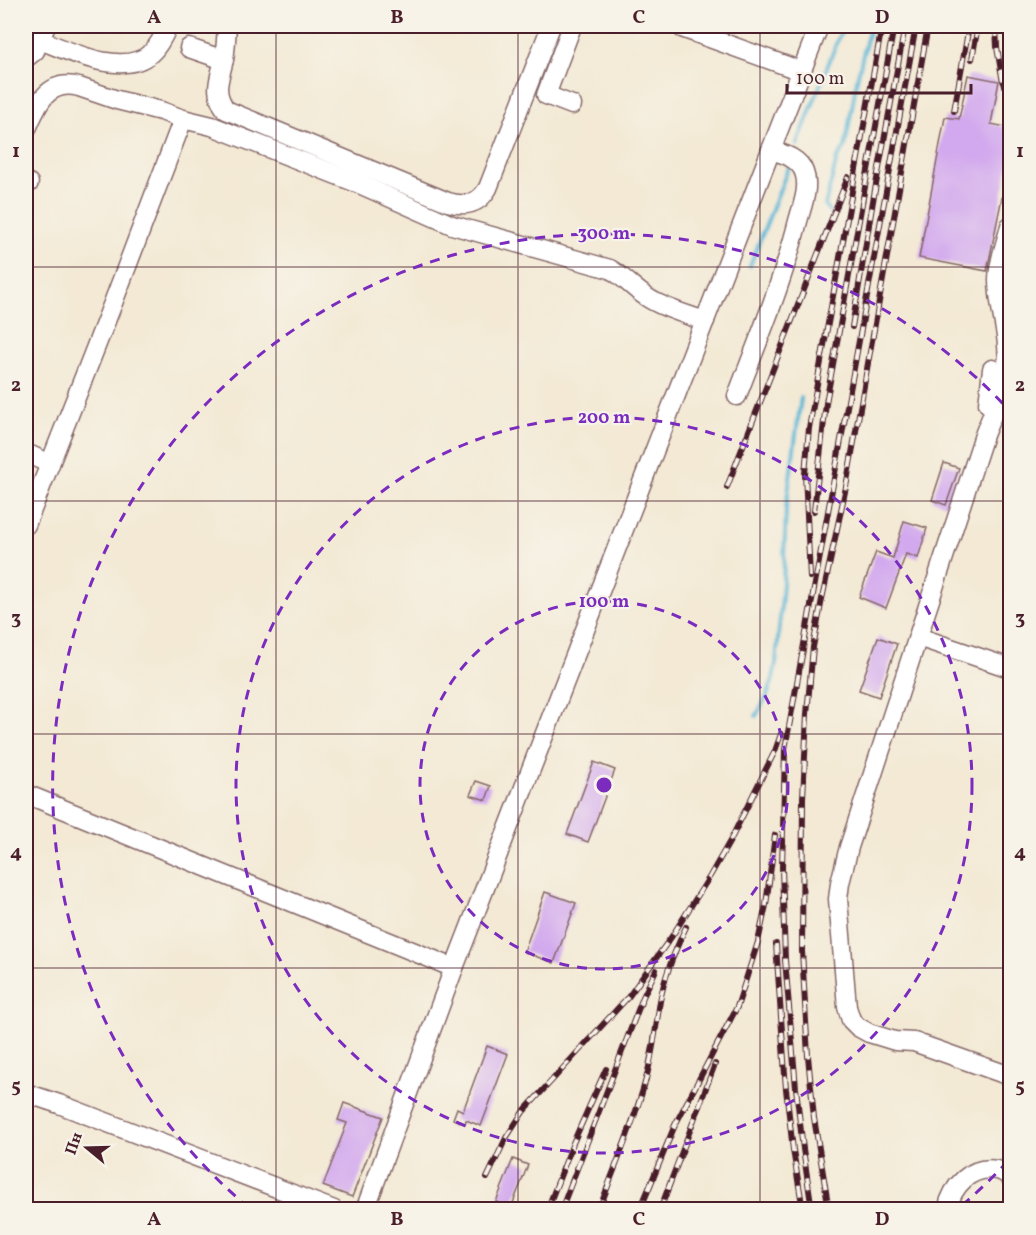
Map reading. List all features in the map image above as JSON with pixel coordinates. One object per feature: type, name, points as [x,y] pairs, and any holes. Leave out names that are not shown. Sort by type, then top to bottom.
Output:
[{"type":"lane","points":[[26,58],[35,51],[43,33],[94,60],[121,62],[141,60],[152,52],[168,26]]},
{"type":"lane","points":[[227,26],[224,60],[217,92],[222,105],[231,113],[455,204],[468,204],[480,199],[488,188],[551,26]]},
{"type":"lane","points":[[572,26],[546,95],[572,105]]},
{"type":"lane","points":[[681,26],[801,71]]},
{"type":"lane","points":[[364,1209],[454,968],[819,26]]},
{"type":"lane","points":[[189,48],[224,60]]},
{"type":"lane","points":[[26,131],[48,92],[61,85],[74,85],[117,100],[213,126],[357,183],[452,225],[610,269],[655,302],[705,321]]},
{"type":"lane","points":[[26,525],[183,119]]},
{"type":"lane","points":[[737,396],[782,279],[806,192],[806,177],[802,167],[789,156],[771,150]]},
{"type":"lane","points":[[1011,226],[998,281],[1008,350],[1001,391],[984,435],[849,848],[838,899],[847,1007],[851,1020],[869,1033],[895,1041],[914,1042],[1011,1076]]},
{"type":"lane","points":[[984,435],[992,369]]},
{"type":"lane","points":[[26,453],[50,464]]},
{"type":"lane","points":[[918,637],[1011,668]]},
{"type":"lane","points":[[26,794],[454,968]]},
{"type":"lane","points":[[26,1093],[334,1209]]},
{"type":"lane","points":[[947,1209],[951,1195],[957,1186],[976,1172],[998,1170],[1011,1176]]},
{"type":"building","points":[[968,75],[999,81],[991,124],[1011,128],[1011,153],[987,271],[919,258],[945,117],[959,119]]},
{"type":"building","points":[[944,463],[959,468],[946,505],[932,500]]},
{"type":"building","points":[[904,521],[927,528],[918,558],[906,554],[886,608],[859,597],[876,552],[893,558]]},
{"type":"building","points":[[878,637],[897,644],[879,697],[859,690]]},
{"type":"building","points":[[594,762],[615,770],[588,842],[567,834]]},
{"type":"building","points":[[476,781],[491,786],[486,800],[470,795]]},
{"type":"building","points":[[545,892],[576,903],[554,963],[524,952]]},
{"type":"building","points":[[487,1046],[508,1054],[481,1126],[466,1120],[465,1124],[453,1119],[457,1108],[463,1111]]},
{"type":"building","points":[[344,1103],[383,1117],[352,1197],[323,1186],[347,1123],[338,1120]]},
{"type":"building","points":[[513,1159],[528,1165],[511,1208],[496,1202]]},
{"type":"waterway","points":[[797,145],[843,26]]},
{"type":"waterway","points":[[829,211],[825,205],[837,159],[845,147],[857,79],[870,26]]},
{"type":"waterway","points":[[750,266],[789,166]]},
{"type":"waterway","points":[[756,716],[767,696],[776,663],[783,584],[786,507],[801,398]]},
{"type":"railway","points":[[810,577],[805,474],[809,428],[882,26]]},
{"type":"railway","points":[[814,511],[826,403],[894,26]]},
{"type":"railway","points":[[852,327],[905,26]]},
{"type":"railway","points":[[812,1210],[796,1088],[785,960],[782,868],[785,749],[916,26]]},
{"type":"railway","points":[[829,1210],[814,1118],[802,951],[803,798],[807,714],[813,647],[846,487],[928,26]]},
{"type":"railway","points":[[954,111],[969,26]]},
{"type":"railway","points":[[972,59],[978,26]]},
{"type":"railway","points":[[996,26],[1002,77],[1010,100]]},
{"type":"railway","points":[[727,487],[848,177]]},
{"type":"railway","points":[[487,1178],[506,1138],[523,1112],[629,996],[672,936],[730,841],[775,751],[781,734]]},
{"type":"railway","points":[[640,1210],[675,1125],[737,1007],[758,942],[766,905],[775,835]]},
{"type":"railway","points":[[599,1210],[646,1079],[660,1001],[674,954],[686,927]]},
{"type":"railway","points":[[776,944],[786,1089],[803,1210]]},
{"type":"railway","points":[[561,1210],[643,997],[656,970]]},
{"type":"railway","points":[[660,1210],[715,1064]]},
{"type":"railway","points":[[547,1210],[573,1143],[606,1069]]}]
